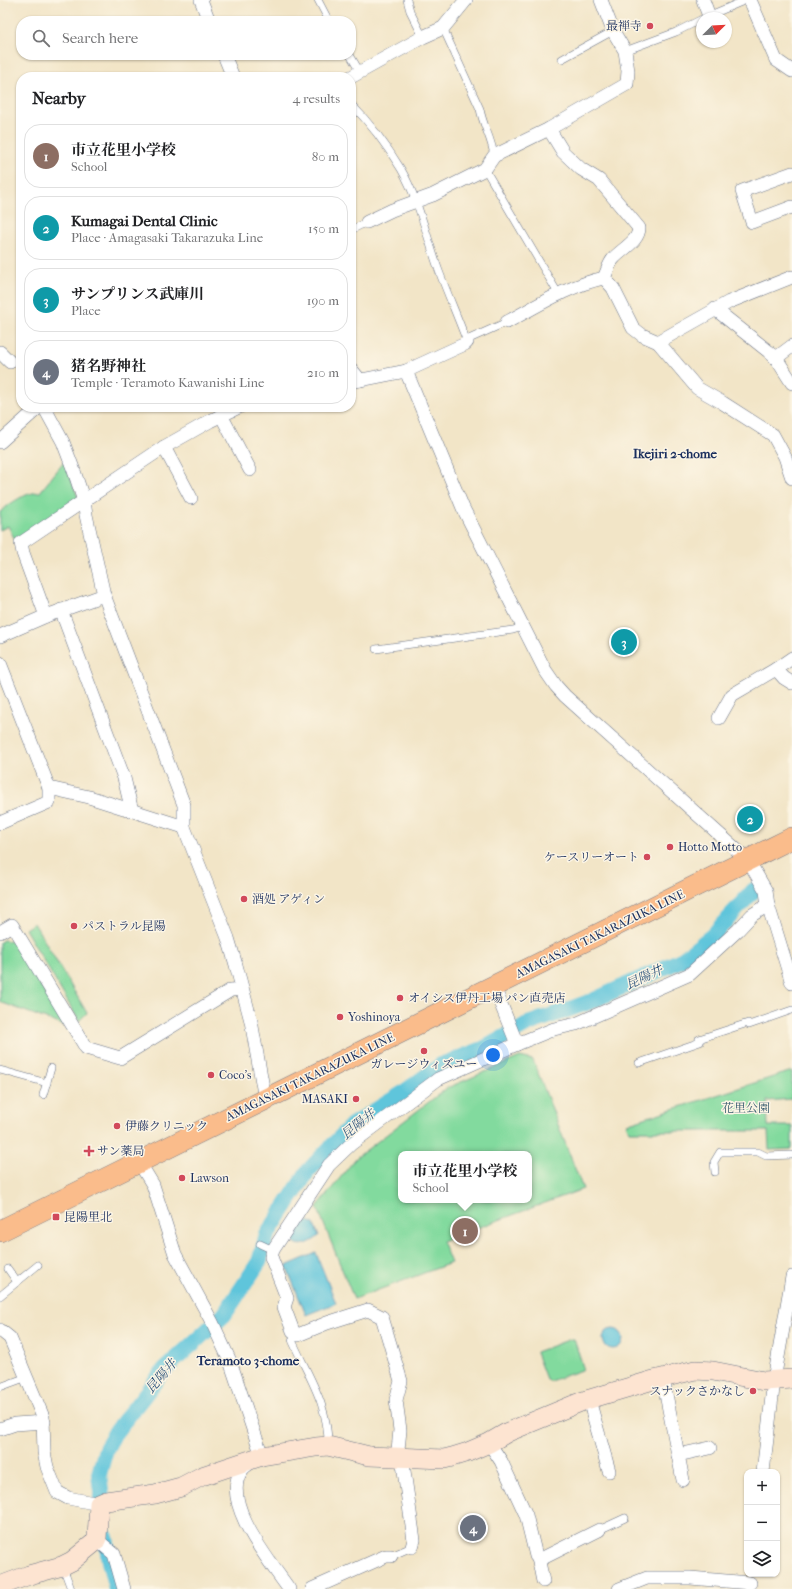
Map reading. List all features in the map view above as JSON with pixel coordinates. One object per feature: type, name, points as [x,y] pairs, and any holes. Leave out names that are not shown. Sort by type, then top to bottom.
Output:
[{"type":"main road","name":"AMAGASAKI TAKARAZUKA LINE","points":[[0,1231],[792,838]]},
{"type":"main road","points":[[0,1586],[29,1575],[62,1566],[72,1561],[95,1542],[99,1542],[99,1504],[106,1501],[155,1494],[181,1487],[202,1476],[262,1456],[328,1446],[369,1456],[401,1456],[444,1459],[468,1452],[489,1443],[508,1432],[589,1400],[650,1381],[696,1370],[713,1371],[764,1381],[783,1380]]},
{"type":"street","points":[[201,0],[207,16]]},
{"type":"street","points":[[356,74],[423,37],[443,28],[466,0]]},
{"type":"street","points":[[367,222],[392,210],[433,195],[485,168],[494,156],[549,129],[627,84],[628,71],[625,51],[613,31],[601,0]]},
{"type":"street","points":[[702,0],[704,12]]},
{"type":"street","points":[[750,0],[776,60],[792,69]]},
{"type":"street","points":[[226,60],[231,72]]},
{"type":"street","points":[[506,322],[559,295],[604,278],[613,259],[629,245],[639,232],[639,228],[599,180],[581,169],[563,152],[549,129]]},
{"type":"street","points":[[792,173],[742,191],[752,222],[792,207]]},
{"type":"street","points":[[658,342],[729,302],[792,277]]},
{"type":"street","points":[[604,278],[613,288],[633,328],[642,335],[658,342],[697,388],[773,435],[788,455],[792,478]]},
{"type":"street","points":[[715,309],[776,358],[792,383]]},
{"type":"street","points":[[356,381],[406,371],[467,342]]},
{"type":"street","points":[[776,358],[792,346]]},
{"type":"street","points":[[0,352],[10,362]]},
{"type":"street","points":[[406,371],[463,508],[545,670],[565,696],[748,860],[766,891],[768,905],[792,983]]},
{"type":"street","points":[[0,442],[33,412]]},
{"type":"street","points":[[47,412],[63,442],[84,501],[104,595],[184,805],[184,826],[228,938],[251,1021],[265,1099]]},
{"type":"street","points":[[46,616],[23,553],[21,543],[164,447],[227,412]]},
{"type":"street","points":[[221,415],[250,470]]},
{"type":"street","points":[[164,447],[192,498]]},
{"type":"street","points":[[0,636],[61,610],[104,595]]},
{"type":"street","points":[[61,610],[124,778],[132,811]]},
{"type":"street","points":[[719,718],[726,697],[776,669],[792,658]]},
{"type":"street","points":[[0,663],[49,788],[49,802],[0,824]]},
{"type":"street","points":[[776,669],[784,678],[792,683]]},
{"type":"street","points":[[49,788],[89,797],[184,826]]},
{"type":"street","points":[[412,1547],[414,1540],[401,1456],[398,1450],[400,1430],[396,1400],[401,1381],[382,1317],[368,1310],[328,1323],[298,1335],[293,1331],[284,1307],[288,1298],[271,1257],[273,1250],[330,1165],[351,1144],[438,1079],[518,1046],[554,1029],[576,1024],[690,974],[738,930],[752,915],[768,905]]},
{"type":"street","points":[[0,932],[12,924],[86,1048],[120,1058],[231,990],[242,989]]},
{"type":"street","points":[[494,986],[518,1046]]},
{"type":"street","points":[[140,1162],[153,1185],[175,1254],[214,1326],[230,1361],[262,1456],[242,1468],[237,1479],[236,1498],[240,1511],[247,1526],[289,1589]]},
{"type":"street","points":[[764,1469],[783,1380],[792,1277]]},
{"type":"street","points":[[0,1330],[10,1338],[43,1417],[46,1460],[57,1492],[68,1498],[99,1504]]},
{"type":"street","points":[[663,1379],[684,1480]]},
{"type":"street","points":[[589,1400],[609,1471]]},
{"type":"street","points":[[0,1429],[15,1424],[44,1422]]},
{"type":"street","points":[[489,1443],[501,1461],[526,1515],[536,1556],[539,1560],[539,1569],[543,1581]]},
{"type":"street","points":[[678,1455],[710,1448]]},
{"type":"street","points":[[539,1560],[599,1530]]},
{"type":"street","points":[[99,1542],[114,1554],[124,1589]]},
{"type":"street","points":[[312,1589],[386,1556],[391,1556]]},
{"type":"street","points":[[619,1589],[647,1578],[690,1578],[750,1582]]},
{"type":"lane","points":[[318,0],[326,16]]},
{"type":"lane","points":[[407,0],[410,11],[423,37]]},
{"type":"lane","points":[[719,12],[746,0]]},
{"type":"lane","points":[[625,51],[676,32],[696,22]]},
{"type":"lane","points":[[443,28],[480,109],[482,120],[493,145],[494,156]]},
{"type":"lane","points":[[562,59],[613,31]]},
{"type":"lane","points":[[352,60],[355,72]]},
{"type":"lane","points":[[356,109],[387,148],[401,170],[415,201],[439,272],[467,342],[469,339],[506,322]]},
{"type":"lane","points":[[485,168],[559,295]]},
{"type":"lane","points":[[356,228],[367,222]]},
{"type":"lane","points":[[376,649],[513,630],[523,627]]},
{"type":"lane","points":[[639,1064],[700,1042],[699,1039],[748,1023],[749,1025],[792,1010]]},
{"type":"lane","points":[[43,1095],[51,1068]]},
{"type":"lane","points":[[0,1070],[47,1083]]},
{"type":"lane","points":[[715,1172],[714,1162],[720,1152],[758,1152],[766,1156],[792,1155]]},
{"type":"lane","points":[[260,1244],[273,1250]]},
{"type":"lane","points":[[0,1296],[38,1265]]},
{"type":"lane","points":[[8,1269],[17,1282]]},
{"type":"lane","points":[[298,1335],[292,1340],[324,1408],[328,1429],[328,1446]]},
{"type":"lane","points":[[0,1388],[27,1377]]},
{"type":"lane","points":[[599,1530],[625,1518]]},
{"type":"lane","points":[[391,1556],[412,1547]]},
{"type":"lane","points":[[62,1566],[71,1589]]},
{"type":"green space","points":[[64,462],[78,497],[75,503],[15,540],[8,526],[0,530],[0,512],[23,496],[40,492]]},
{"type":"green space","points":[[34,923],[87,1013],[79,1021],[25,929]]},
{"type":"green space","points":[[3,940],[10,941],[15,944],[65,1026],[0,1002],[0,942]]},
{"type":"green space","points":[[520,1057],[533,1060],[583,1189],[442,1241],[451,1263],[354,1299],[317,1207],[356,1158],[447,1088]]},
{"type":"green space","name":"花里公園","points":[[792,1071],[792,1099],[767,1101],[768,1126],[792,1126],[792,1149],[769,1150],[768,1131],[629,1131],[626,1124]]},
{"type":"green space","points":[[574,1339],[583,1367],[582,1370],[550,1381],[546,1379],[536,1352]]},
{"type":"water","points":[[308,1221],[314,1224],[319,1236],[309,1243],[302,1245],[295,1243],[293,1240],[303,1223]]},
{"type":"water","points":[[316,1253],[336,1303],[306,1315],[286,1266]]},
{"type":"water","points":[[613,1329],[620,1332],[623,1339],[620,1346],[613,1349],[606,1346],[603,1339],[606,1332]]},
{"type":"waterway","name":"昆陽井","points":[[102,1499],[99,1474],[106,1449],[114,1434],[164,1370],[224,1315],[259,1262],[267,1235],[308,1171],[352,1125],[403,1093],[441,1065],[483,1049],[528,1024],[592,1001],[683,959],[713,935],[754,890]]},
{"type":"waterway","name":"昆陽井","points":[[106,1537],[109,1561],[116,1589]]},
{"type":"place","name":"最禅寺","points":[[650,26]]},
{"type":"place","name":"サンプリンス武庫川","points":[[624,642]]},
{"type":"place","name":"Kumagai Dental Clinic","points":[[750,819]]},
{"type":"place","name":"Hotto Motto","points":[[670,847]]},
{"type":"place","name":"ケースリーオート","points":[[647,857]]},
{"type":"place","name":"酒処 アゲィン","points":[[244,899]]},
{"type":"place","name":"パストラル昆陽","points":[[74,926]]},
{"type":"place","name":"オイシス伊丹工場 パン直売店","points":[[400,998]]},
{"type":"place","name":"Yoshinoya","points":[[340,1017]]},
{"type":"place","name":"ガレージウィズユー","points":[[424,1051]]},
{"type":"place","name":"Coco's","points":[[211,1075]]},
{"type":"place","name":"MASAKI","points":[[356,1099]]},
{"type":"place","name":"伊藤クリニック","points":[[117,1126]]},
{"type":"place","name":"サン薬局","points":[[89,1151]]},
{"type":"place","name":"Lawson","points":[[182,1178]]},
{"type":"place","name":"昆陽里北","points":[[56,1217]]},
{"type":"place","name":"市立花里小学校","points":[[465,1231]]},
{"type":"place","name":"スナックさかなし","points":[[753,1391]]},
{"type":"place","name":"猪名野神社","points":[[473,1528]]},
{"type":"district","name":"Ikejiri 2-chome","points":[[675,453]]},
{"type":"district","name":"Teramoto 3-chome","points":[[248,1360]]}]
